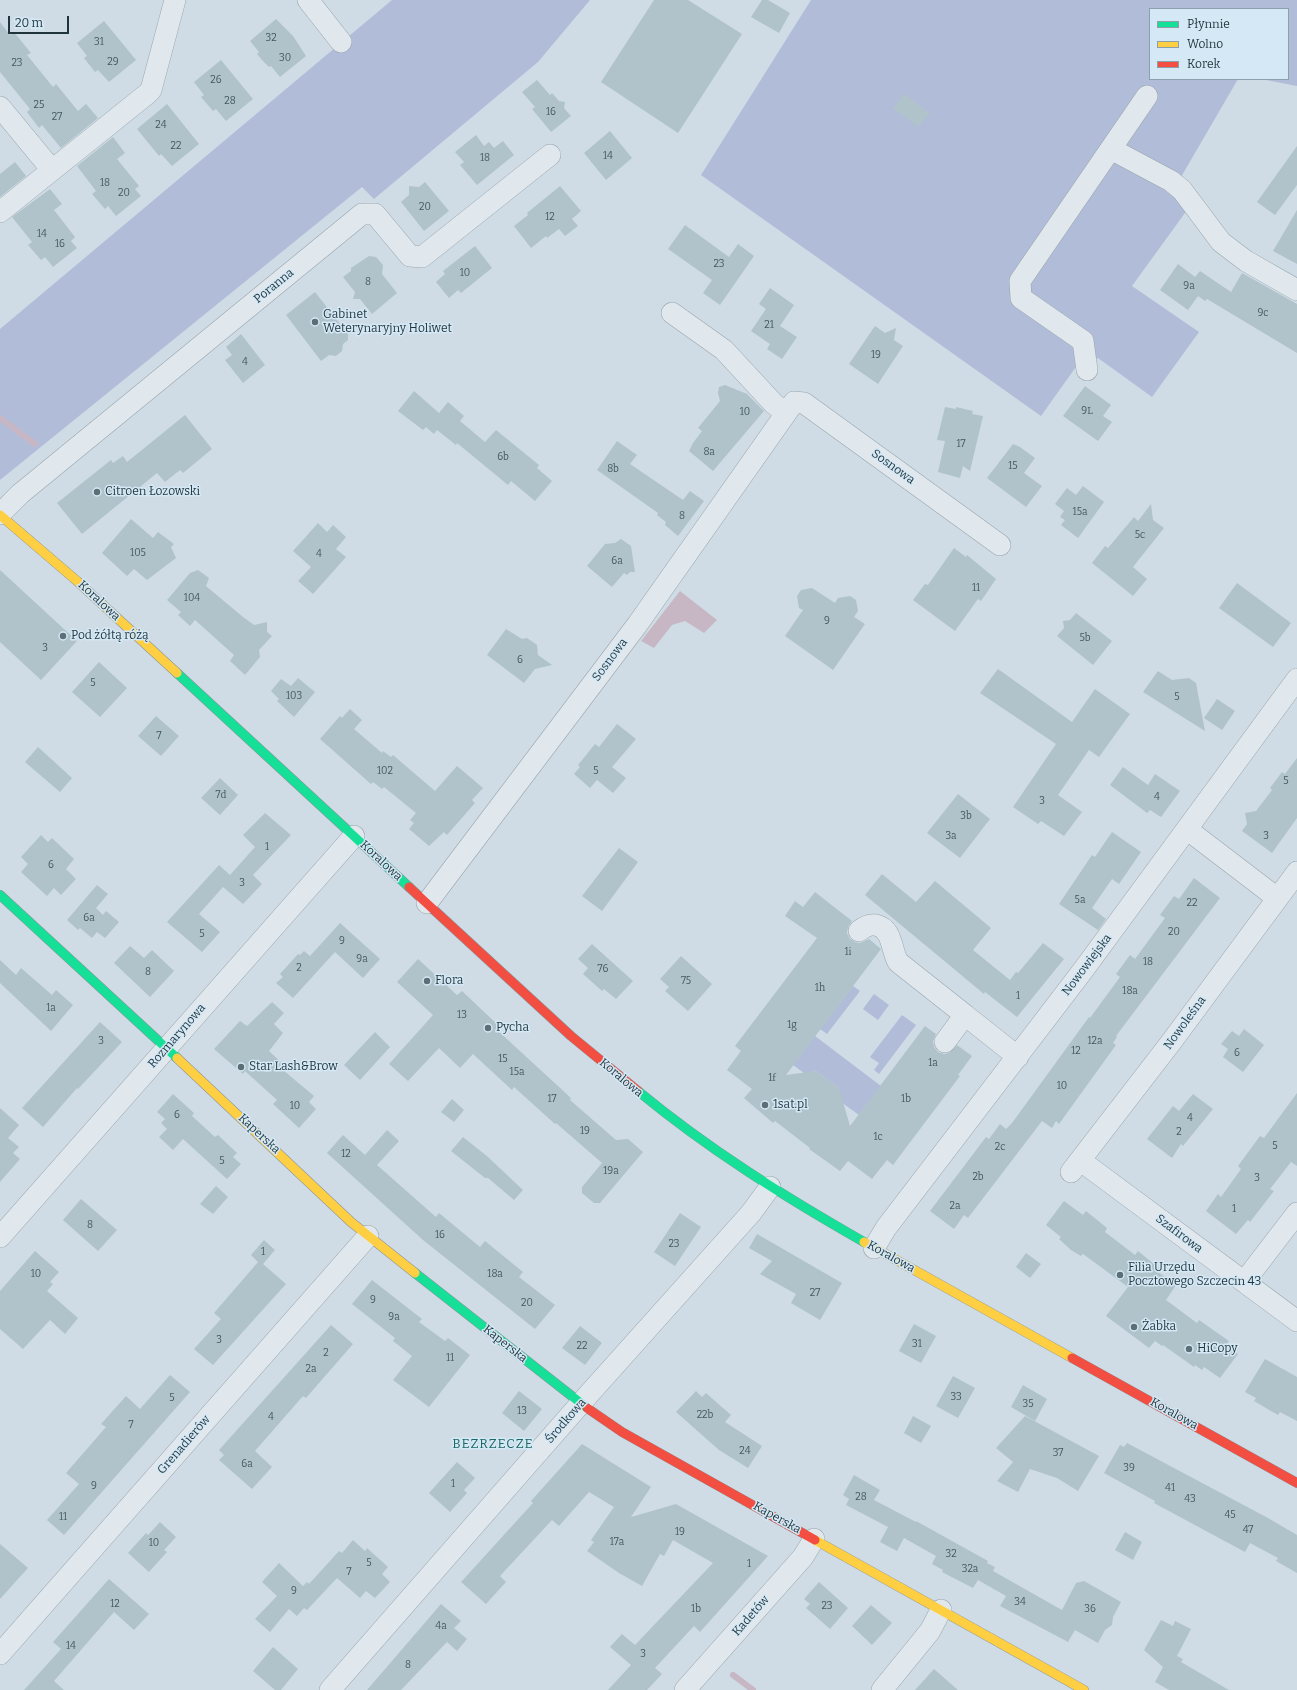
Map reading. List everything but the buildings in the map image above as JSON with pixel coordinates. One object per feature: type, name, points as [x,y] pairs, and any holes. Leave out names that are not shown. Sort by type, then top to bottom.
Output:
[{"type":"street","points":[[0,212],[151,90],[175,0]]},
{"type":"street","points":[[308,0],[341,42]]},
{"type":"street","points":[[1087,370],[1083,341],[1021,298],[1020,281],[1147,96]]},
{"type":"street","points":[[0,107],[52,170]]},
{"type":"street","points":[[1111,149],[1171,181],[1182,190],[1222,242],[1246,261],[1297,290]]},
{"type":"street","name":"Poranna","points":[[0,514],[20,494],[362,214],[375,214],[410,256],[422,257],[550,155]]},
{"type":"street","points":[[672,313],[724,350],[774,404],[786,413]]},
{"type":"street","name":"Sosnowa","points":[[427,903],[637,624],[794,402],[804,403],[1000,545]]},
{"type":"street","name":"Koralowa","points":[[0,514],[612,1071],[672,1119],[770,1187],[874,1248],[1297,1483]]},
{"type":"street","name":"Nowowiejska","points":[[874,1248],[886,1228],[1018,1057],[1188,830],[1297,680]]},
{"type":"street","points":[[1188,830],[1277,898]]},
{"type":"street","name":"Rozmarynowa","points":[[0,1237],[354,836]]},
{"type":"street","name":"Nowoleśna","points":[[1076,1167],[1172,1041],[1297,872]]},
{"type":"street","name":"Kaperska","points":[[0,895],[368,1236],[581,1404],[622,1432],[1084,1690]]},
{"type":"street","points":[[859,932],[867,925],[873,925],[885,930],[890,938],[898,962],[1018,1057]]},
{"type":"street","points":[[945,1042],[965,1015]]},
{"type":"street","name":"Szafirowa","points":[[1076,1167],[1244,1282],[1297,1321]]},
{"type":"street","name":"Środkowa","points":[[330,1690],[751,1213],[770,1187]]},
{"type":"street","points":[[1244,1282],[1297,1213]]},
{"type":"street","name":"Grenadierów","points":[[0,1654],[368,1236]]},
{"type":"street","name":"Kadetów","points":[[686,1690],[803,1556],[814,1539]]},
{"type":"street","points":[[882,1690],[930,1631],[941,1610]]},
{"type":"shaded area","points":[[392,0],[590,0],[538,62],[374,199],[362,187],[0,480],[0,329]]},
{"type":"shaded area","points":[[811,0],[1297,0],[1297,86],[1266,80],[1289,80],[1289,8],[1149,8],[1149,80],[1237,80],[1181,177],[1198,195],[1132,286],[1199,332],[1152,397],[1098,358],[1078,364],[1041,416],[701,175]]},
{"type":"shaded area","points":[[680,591],[717,620],[704,633],[685,621],[672,625],[654,648],[641,641]]},
{"type":"shaded area","points":[[853,986],[860,991],[827,1034],[820,1029]]},
{"type":"shaded area","points":[[874,994],[889,1005],[878,1020],[863,1009]]},
{"type":"shaded area","points":[[902,1015],[916,1025],[879,1074],[874,1070],[879,1063],[870,1057]]},
{"type":"shaded area","points":[[815,1036],[881,1086],[859,1115],[837,1099],[839,1088],[816,1071],[811,1072],[808,1076],[793,1065]]},
{"type":"waterway","points":[[0,418],[35,444]]},
{"type":"waterway","points":[[733,1675],[753,1690]]},
{"type":"traffic: fast","points":[[177,673],[409,887]]},
{"type":"traffic: fast","points":[[0,895],[177,1058]]},
{"type":"traffic: fast","points":[[638,1091],[719,1152],[776,1190],[864,1242]]},
{"type":"traffic: fast","points":[[415,1273],[587,1408]]},
{"type":"traffic: slow","points":[[0,515],[77,581],[177,673]]},
{"type":"traffic: slow","points":[[177,1058],[351,1222],[415,1273]]},
{"type":"traffic: slow","points":[[864,1242],[1072,1358]]},
{"type":"traffic: slow","points":[[815,1540],[1084,1690]]},
{"type":"traffic: jam","points":[[409,887],[571,1036],[638,1091]]},
{"type":"traffic: jam","points":[[1072,1358],[1297,1483]]},
{"type":"traffic: jam","points":[[587,1408],[622,1432],[815,1540]]},
{"type":"place","name":"Gabinet Weterynaryjny Holiwet","points":[[315,322]]},
{"type":"place","name":"Citroen Łozowski","points":[[97,492]]},
{"type":"place","name":"Pod żółtą różą","points":[[63,636]]},
{"type":"place","name":"Flora","points":[[427,981]]},
{"type":"place","name":"Pycha","points":[[488,1028]]},
{"type":"place","name":"Star Lash&Brow","points":[[241,1067]]},
{"type":"place","name":"1sat.pl","points":[[765,1105]]},
{"type":"place","name":"Filia Urzędu Pocztowego Szczecin 43","points":[[1120,1275]]},
{"type":"place","name":"Żabka","points":[[1134,1327]]},
{"type":"place","name":"HiCopy","points":[[1189,1349]]},
{"type":"district","name":"BEZRZECZE","points":[[493,1444]]}]
